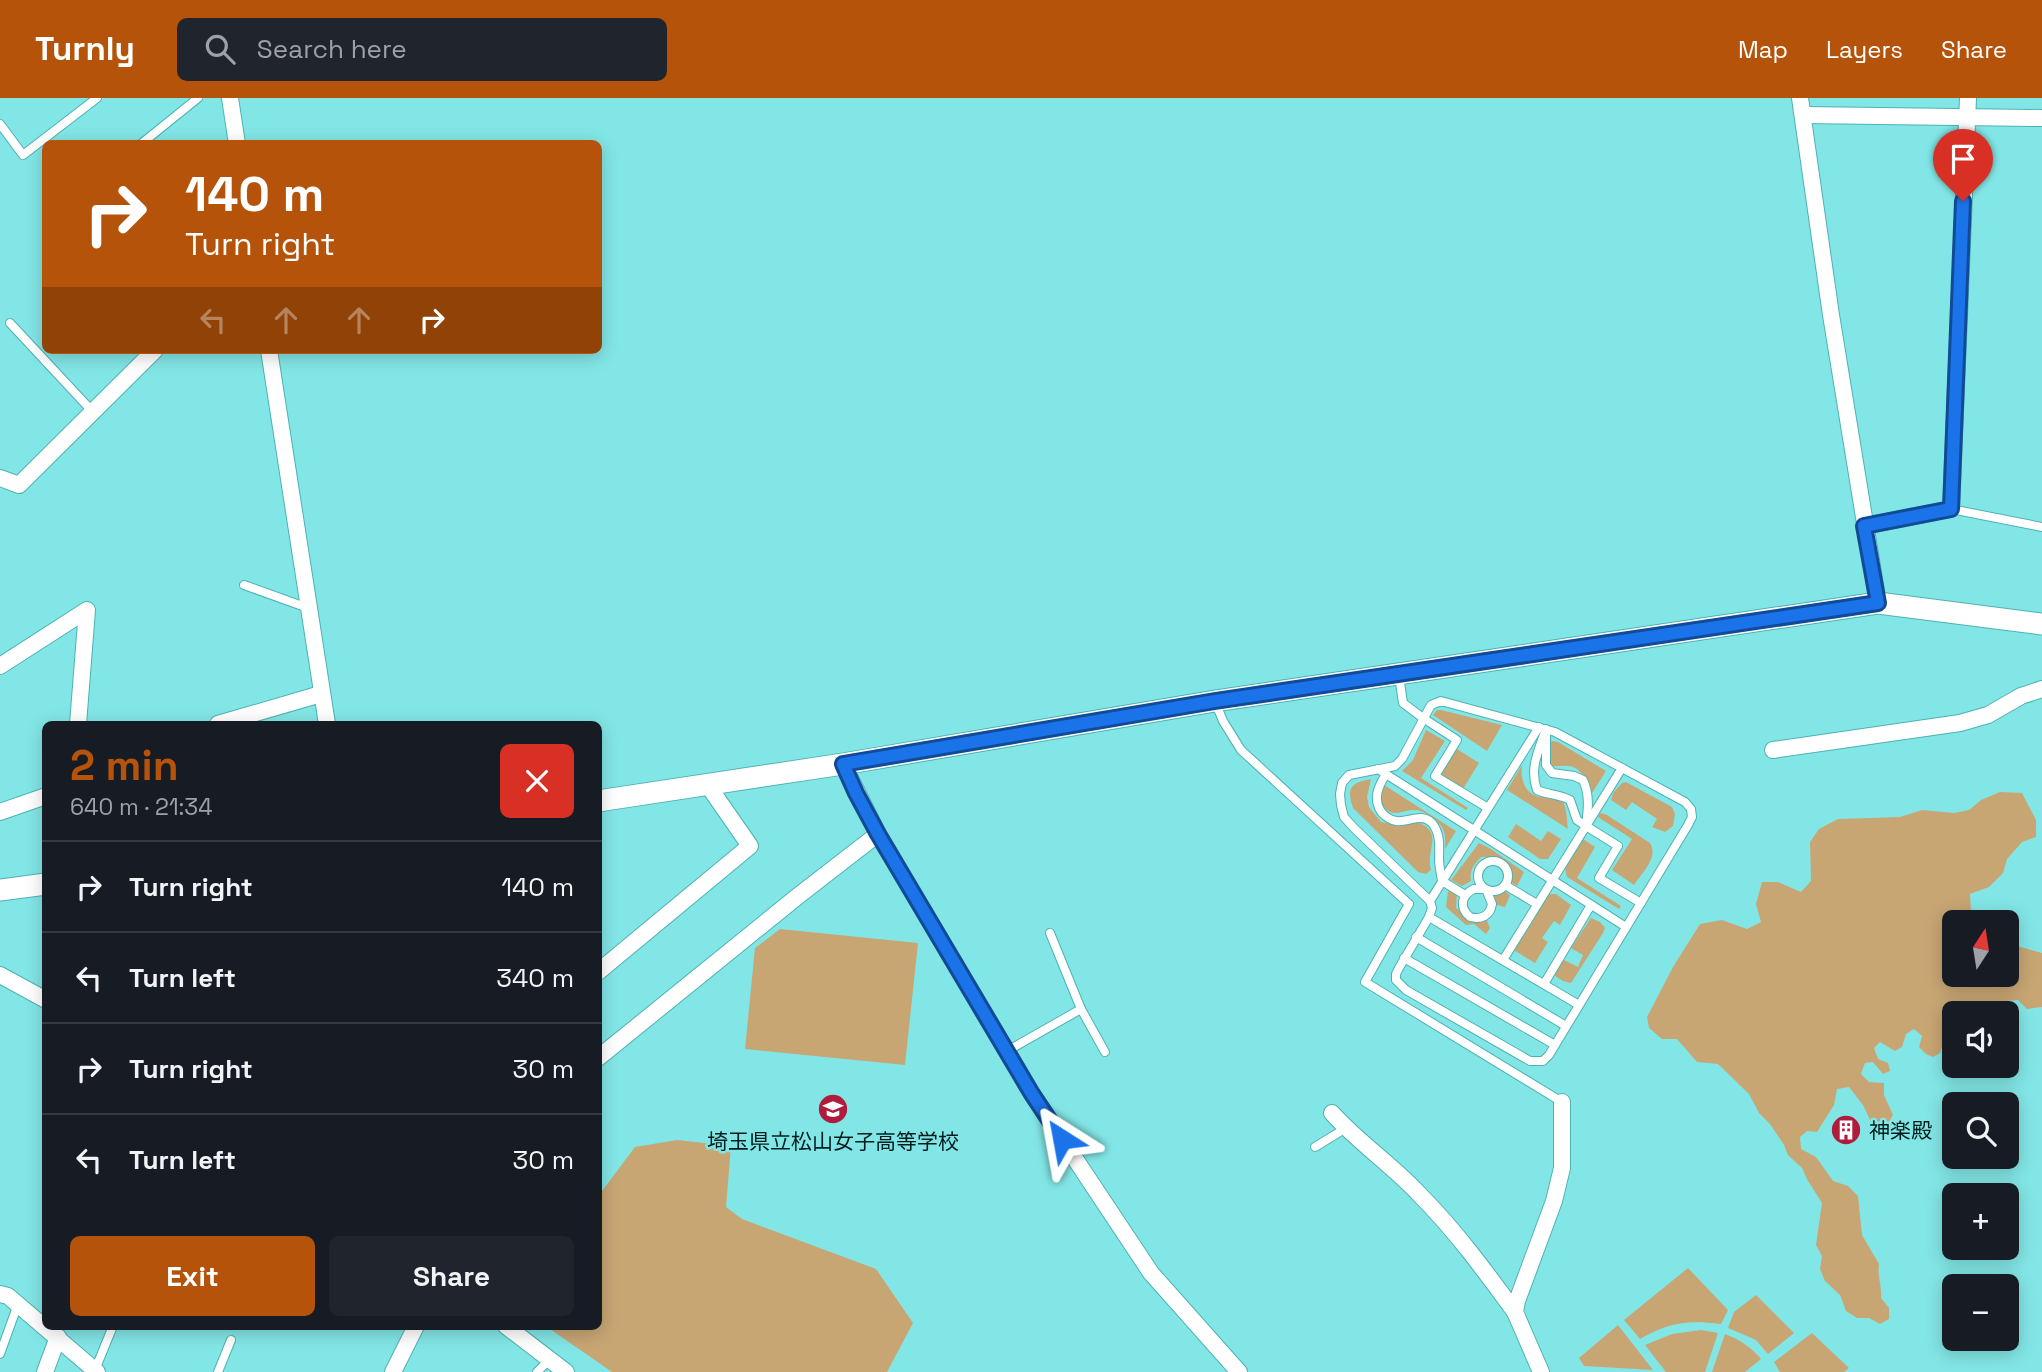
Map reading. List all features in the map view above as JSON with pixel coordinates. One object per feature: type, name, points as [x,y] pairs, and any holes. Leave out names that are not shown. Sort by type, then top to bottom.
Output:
[{"type":"street","points":[[230,98],[236,140]]},
{"type":"street","points":[[1800,98],[1830,315],[1878,603]]},
{"type":"street","points":[[1864,526],[1951,509],[1968,98]]},
{"type":"street","points":[[1802,115],[2042,118]]},
{"type":"street","points":[[0,478],[19,485],[151,354]]},
{"type":"street","points":[[270,354],[326,721]]},
{"type":"street","points":[[602,800],[843,764],[1215,701],[1878,603],[2041,618]]},
{"type":"street","points":[[0,666],[87,610],[78,721]]},
{"type":"street","points":[[1773,750],[1960,723],[1988,715],[2021,696],[2042,688]]},
{"type":"street","points":[[228,721],[321,694]]},
{"type":"street","points":[[843,764],[878,834],[1032,1094],[1151,1273],[1239,1372]]},
{"type":"street","points":[[602,969],[750,846],[707,784]]},
{"type":"street","points":[[0,812],[42,797]]},
{"type":"street","points":[[602,1055],[878,834]]},
{"type":"street","points":[[1,885],[42,884]]},
{"type":"street","points":[[0,975],[42,998]]},
{"type":"street","points":[[1515,1312],[1554,1201],[1562,1168],[1562,1102]]},
{"type":"street","points":[[1332,1113],[1419,1193],[1467,1248],[1515,1312],[1541,1372]]},
{"type":"street","points":[[0,1294],[8,1296],[42,1324]]},
{"type":"street","points":[[50,1330],[96,1371]]},
{"type":"street","points":[[393,1372],[414,1330]]},
{"type":"street","points":[[511,1330],[566,1372]]},
{"type":"street","points":[[45,1372],[58,1337]]},
{"type":"lane","points":[[42,140],[97,98]]},
{"type":"lane","points":[[146,140],[198,98]]},
{"type":"lane","points":[[0,124],[23,155],[42,140]]},
{"type":"lane","points":[[10,323],[92,411]]},
{"type":"lane","points":[[1951,509],[2042,527]]},
{"type":"lane","points":[[244,585],[308,608]]},
{"type":"lane","points":[[1399,674],[1403,703],[1457,740],[1435,776],[1488,808]]},
{"type":"lane","points":[[1215,701],[1223,721],[1241,750],[1409,904],[1365,982],[1562,1102]]},
{"type":"lane","points":[[1441,701],[1542,728],[1555,732],[1685,802],[1691,808],[1692,817],[1555,1045],[1543,1061],[1530,1061],[1400,985],[1396,980],[1396,974],[1429,917],[1432,908],[1430,901],[1344,817],[1340,794],[1342,783],[1349,775],[1382,771],[1395,766],[1402,759],[1431,705],[1441,701]]},
{"type":"lane","points":[[1430,901],[1542,728]]},
{"type":"lane","points":[[1542,728],[1533,768],[1537,790],[1547,795],[1562,795],[1570,800],[1577,820],[1618,846],[1599,878],[1641,903]]},
{"type":"lane","points":[[1542,728],[1546,765],[1552,773],[1583,780],[1587,790],[1586,826]]},
{"type":"lane","points":[[1503,960],[1622,768]]},
{"type":"lane","points":[[1382,771],[1626,928]]},
{"type":"lane","points":[[1382,771],[1376,795],[1378,807],[1386,817],[1397,821],[1422,818],[1431,822],[1440,840],[1442,881]]},
{"type":"lane","points":[[1486,889],[1479,881],[1479,871],[1485,863],[1495,861],[1504,866],[1508,875],[1504,886],[1495,891],[1486,889],[1474,889],[1465,895],[1462,904],[1470,917],[1480,919],[1489,913],[1491,899],[1486,889]]},
{"type":"lane","points":[[1442,881],[1465,895]]},
{"type":"lane","points":[[1504,886],[1537,904]]},
{"type":"lane","points":[[1544,984],[1591,905]]},
{"type":"lane","points":[[1429,917],[1579,1005]]},
{"type":"lane","points":[[1050,933],[1081,1009],[1105,1052]]},
{"type":"lane","points":[[1416,937],[1566,1026]]},
{"type":"lane","points":[[1405,958],[1555,1045]]},
{"type":"lane","points":[[1007,1051],[1081,1009]]},
{"type":"lane","points":[[1315,1147],[1346,1128]]},
{"type":"lane","points":[[0,1354],[18,1304]]},
{"type":"lane","points":[[96,1371],[111,1330]]},
{"type":"lane","points":[[218,1372],[231,1340]]},
{"type":"lane","points":[[537,1372],[549,1360]]},
{"type":"shaded area","points":[[1437,710],[1502,725],[1487,751],[1433,715]]},
{"type":"shaded area","points":[[1426,730],[1445,741],[1421,778],[1468,808],[1466,810],[1402,771],[1413,760]]},
{"type":"shaded area","points":[[1552,741],[1606,771],[1589,798],[1579,770],[1569,766],[1551,766],[1547,755],[1549,743]]},
{"type":"shaded area","points":[[1457,749],[1479,763],[1463,789],[1440,775]]},
{"type":"shaded area","points":[[1522,765],[1523,781],[1532,794],[1562,799],[1568,829],[1507,790]]},
{"type":"shaded area","points":[[1371,779],[1367,797],[1369,807],[1381,822],[1403,826],[1415,821],[1430,830],[1431,870],[1426,874],[1418,872],[1353,808],[1350,795],[1352,787]]},
{"type":"shaded area","points":[[1626,782],[1672,807],[1675,814],[1673,826],[1665,832],[1652,827],[1657,819],[1632,802],[1626,810],[1611,800],[1613,793]]},
{"type":"shaded area","points":[[1384,785],[1456,831],[1445,849],[1443,829],[1429,815],[1415,810],[1393,813],[1385,808],[1379,799]]},
{"type":"shaded area","points":[[2000,792],[2022,793],[2036,820],[2036,837],[2022,842],[2007,859],[2003,873],[1989,887],[1970,894],[1971,910],[1942,910],[1942,987],[2020,987],[2020,947],[2042,953],[2042,1007],[2027,1009],[2018,1000],[1942,1001],[1940,1053],[1933,1057],[1926,1054],[1919,1047],[1922,1036],[1914,1029],[1906,1034],[1902,1047],[1895,1051],[1880,1042],[1874,1048],[1878,1059],[1888,1063],[1890,1071],[1883,1074],[1873,1062],[1865,1063],[1861,1074],[1869,1082],[1884,1083],[1884,1095],[1893,1115],[1886,1127],[1872,1124],[1863,1105],[1849,1087],[1837,1089],[1834,1105],[1817,1132],[1807,1131],[1800,1137],[1801,1149],[1816,1157],[1833,1181],[1848,1186],[1858,1196],[1862,1235],[1879,1264],[1881,1298],[1889,1308],[1889,1319],[1880,1324],[1869,1318],[1857,1318],[1846,1311],[1840,1295],[1825,1281],[1820,1269],[1822,1256],[1816,1245],[1822,1203],[1802,1168],[1788,1155],[1749,1094],[1718,1064],[1697,1062],[1677,1039],[1662,1039],[1649,1028],[1647,1017],[1673,967],[1700,924],[1722,920],[1747,929],[1761,922],[1756,904],[1762,882],[1778,882],[1801,892],[1811,881],[1810,842],[1819,829],[1838,819],[1900,817],[1922,810],[1954,813],[1969,810],[1981,800]]},
{"type":"shaded area","points":[[1600,813],[1650,843],[1651,859],[1634,885],[1612,870],[1632,839],[1598,817]]},
{"type":"shaded area","points":[[1516,824],[1541,841],[1548,831],[1561,839],[1548,859],[1540,859],[1508,837]]},
{"type":"shaded area","points":[[1583,839],[1595,847],[1577,878],[1621,906],[1619,909],[1567,877],[1565,868]]},
{"type":"shaded area","points":[[1479,843],[1524,872],[1517,886],[1509,881],[1510,868],[1494,857],[1481,857],[1473,868],[1471,881],[1462,886],[1451,880]]},
{"type":"shaded area","points":[[1501,889],[1510,895],[1505,907],[1497,905],[1487,921],[1490,928],[1486,934],[1474,924],[1466,925],[1446,907],[1448,891],[1457,893],[1456,908],[1465,915],[1479,919],[1491,909],[1494,894]]},
{"type":"shaded area","points":[[1549,894],[1556,894],[1571,905],[1560,925],[1554,921],[1542,938],[1548,942],[1535,963],[1515,951],[1517,942]]},
{"type":"shaded area","points":[[1591,918],[1605,928],[1603,933],[1571,983],[1563,981],[1554,975],[1564,960],[1578,967],[1583,955],[1571,948]]},
{"type":"shaded area","points":[[780,929],[918,943],[905,1065],[745,1049],[755,948]]},
{"type":"shaded area","points":[[677,1140],[731,1146],[726,1207],[742,1219],[876,1269],[913,1323],[887,1372],[612,1372],[551,1330],[602,1330],[602,1191],[635,1147]]},
{"type":"shaded area","points":[[1688,1268],[1728,1310],[1721,1324],[1679,1324],[1640,1339],[1624,1320]]},
{"type":"shaded area","points":[[1756,1295],[1794,1333],[1768,1354],[1756,1340],[1728,1328],[1734,1312]]},
{"type":"shaded area","points":[[1618,1325],[1653,1370],[1584,1366],[1579,1358]]},
{"type":"shaded area","points":[[1701,1330],[1718,1333],[1705,1372],[1666,1372],[1645,1345],[1672,1334]]},
{"type":"shaded area","points":[[1812,1333],[1849,1368],[1844,1372],[1780,1372],[1774,1362]]},
{"type":"shaded area","points":[[1725,1334],[1745,1344],[1761,1359],[1745,1372],[1712,1372]]},
{"type":"place","name":"埼玉県立松山女子高等学校","points":[[833,1109]]},
{"type":"place","name":"神楽殿","points":[[1846,1130]]},
{"type":"route","points":[[1062,1139],[1032,1094],[878,834],[843,764],[1215,701],[1878,603],[1864,526],[1951,509],[1963,201]]}]
